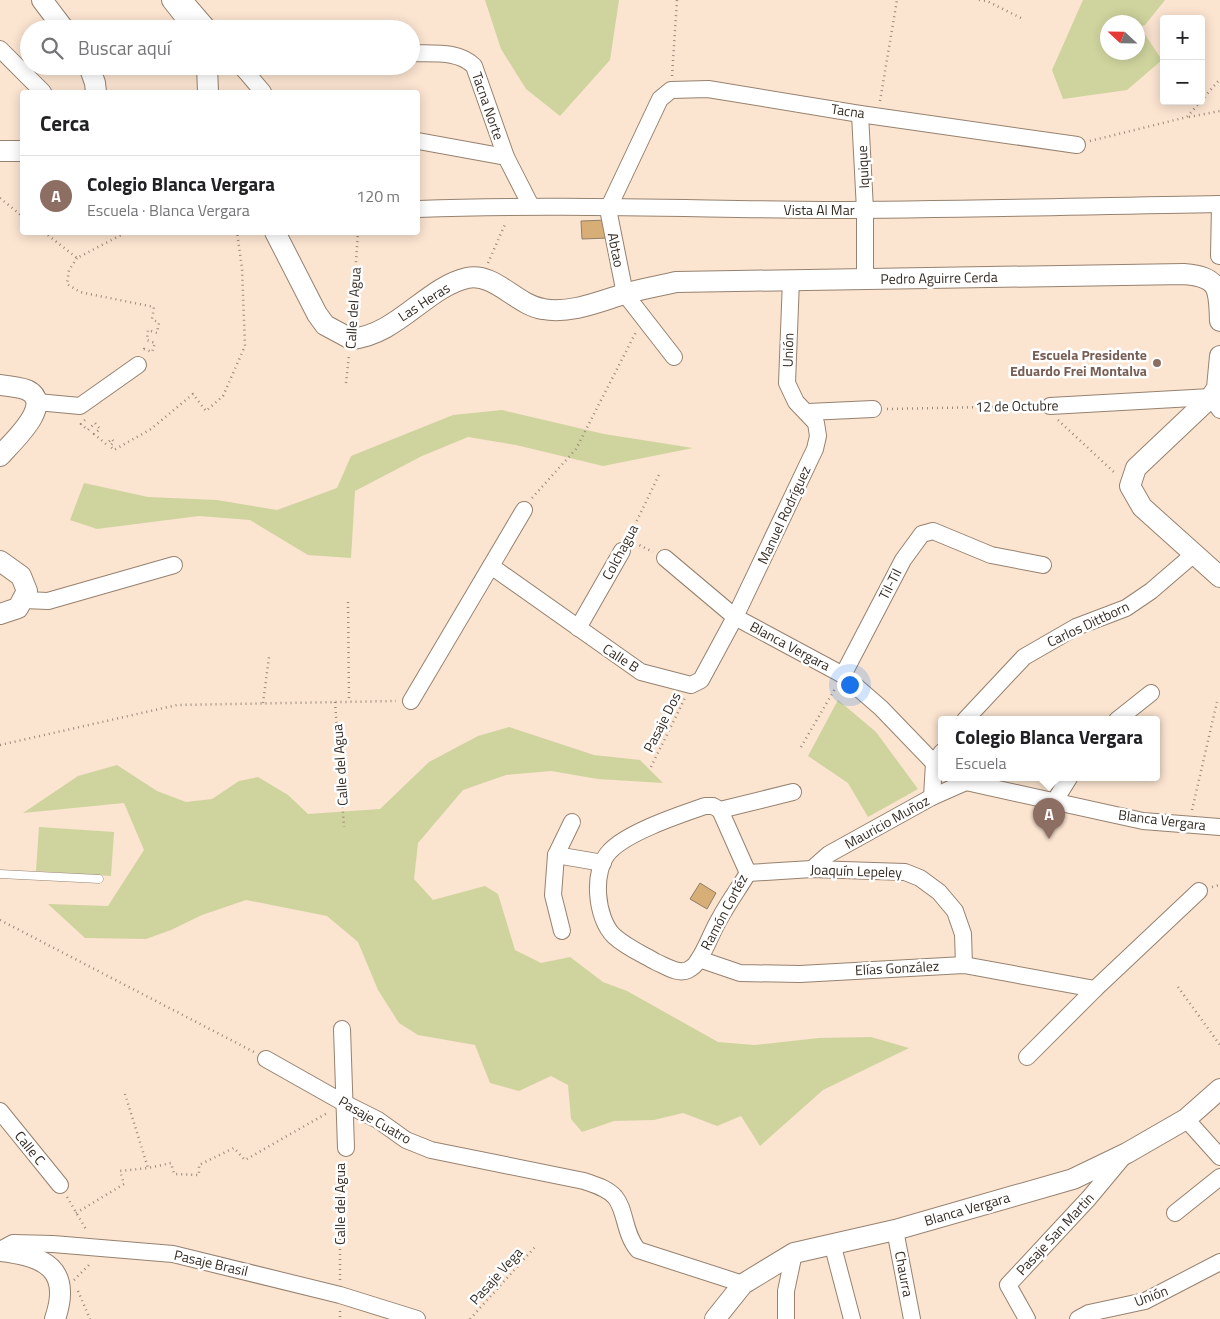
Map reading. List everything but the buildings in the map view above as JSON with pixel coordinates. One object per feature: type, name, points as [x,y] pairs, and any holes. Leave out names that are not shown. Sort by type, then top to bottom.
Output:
[{"type":"street","points":[[42,0],[57,20]]},
{"type":"street","points":[[172,0],[188,20]]},
{"type":"street","points":[[184,0],[201,20]]},
{"type":"street","points":[[0,48],[20,68]]},
{"type":"street","name":"Tacna Norte","points":[[420,53],[456,54],[467,59],[474,66],[506,157],[531,206]]},
{"type":"street","points":[[26,75],[41,90]]},
{"type":"street","points":[[92,75],[96,90]]},
{"type":"street","points":[[207,75],[208,90]]},
{"type":"street","points":[[248,75],[260,90]]},
{"type":"street","name":"Tacna","points":[[671,90],[708,89],[860,114],[878,115],[1076,145]]},
{"type":"street","points":[[608,209],[642,133],[660,99],[671,90]]},
{"type":"street","name":"Iquique","points":[[860,114],[865,210],[865,280]]},
{"type":"street","points":[[420,141],[506,157]]},
{"type":"street","points":[[0,151],[20,151]]},
{"type":"street","points":[[1219,256],[1220,205]]},
{"type":"street","name":"Vista Al Mar","points":[[420,209],[531,206],[608,209],[865,210],[1220,205]]},
{"type":"street","name":"Abtao","points":[[608,209],[625,294],[674,357]]},
{"type":"street","points":[[277,235],[317,314],[325,325],[351,338]]},
{"type":"street","name":"Pedro Aguirre Cerda","points":[[625,294],[676,282],[1199,275],[1211,280],[1219,289],[1220,321]]},
{"type":"street","name":"Las Heras","points":[[351,338],[362,338],[392,324],[460,280],[470,277],[482,278]]},
{"type":"street","points":[[482,278],[525,304],[543,309],[590,306],[625,294]]},
{"type":"street","name":"Unión","points":[[790,280],[787,383],[796,402],[808,412]]},
{"type":"street","points":[[1220,356],[1215,404],[1136,468],[1130,486],[1142,507],[1220,577]]},
{"type":"street","points":[[37,402],[80,406],[138,365]]},
{"type":"street","points":[[0,385],[28,390],[34,395],[37,402],[35,413],[28,425],[0,456]]},
{"type":"street","name":"12 de Octubre","points":[[1050,406],[1215,404]]},
{"type":"street","points":[[808,412],[873,409]]},
{"type":"street","name":"Manuel Rodríguez","points":[[735,617],[814,449],[818,436],[816,423],[808,412]]},
{"type":"street","points":[[411,701],[524,510]]},
{"type":"street","name":"Til-Til","points":[[843,675],[903,560],[922,534],[933,531],[991,555],[1043,566]]},
{"type":"street","name":"Colchagua","points":[[578,628],[625,546]]},
{"type":"street","name":"Carlos Dittborn","points":[[969,716],[1024,657],[1076,627],[1126,608],[1151,591],[1194,554]]},
{"type":"street","name":"Blanca Vergara","points":[[665,558],[735,617],[843,675],[938,760]]},
{"type":"street","points":[[0,561],[14,570],[24,582],[27,591],[24,600],[18,608],[0,614]]},
{"type":"street","points":[[24,600],[48,600],[174,565]]},
{"type":"street","name":"Calle B","points":[[491,566],[641,672],[691,686]]},
{"type":"street","points":[[691,686],[701,680],[735,617]]},
{"type":"street","points":[[1122,716],[1152,693]]},
{"type":"street","points":[[932,797],[938,766]]},
{"type":"street","name":"Mauricio Muñoz","points":[[812,869],[829,854],[961,781]]},
{"type":"street","name":"Blanca Vergara","points":[[967,781],[1143,821],[1188,823],[1220,827]]},
{"type":"street","points":[[1054,802],[1067,781]]},
{"type":"street","points":[[699,959],[690,969],[682,972],[673,970],[631,948],[613,935],[602,917],[598,899],[603,863],[608,853],[620,842],[682,814],[705,806],[713,806],[720,810],[793,792]]},
{"type":"street","name":"Ramón Cortéz","points":[[699,959],[721,916],[748,873],[720,810]]},
{"type":"street","points":[[562,931],[553,895],[556,855],[572,822]]},
{"type":"street","points":[[556,855],[603,863]]},
{"type":"street","name":"Joaquín Lepeley","points":[[748,873],[812,869],[905,872],[920,878],[939,892],[955,911],[963,934],[964,965]]},
{"type":"street","points":[[1026,1057],[1095,988],[1199,891]]},
{"type":"street","name":"Elías González","points":[[699,959],[740,973],[800,974],[964,965],[1095,988]]},
{"type":"street","name":"Calle del Agua","points":[[342,1029],[346,1148]]},
{"type":"street","name":"Pasaje Cuatro","points":[[266,1058],[344,1103],[378,1120],[406,1140],[431,1150],[584,1181],[603,1188],[616,1198],[630,1241],[638,1250],[744,1284]]},
{"type":"street","name":"Blanca Vergara","points":[[715,1319],[744,1284],[794,1253],[895,1230],[1073,1179],[1126,1153],[1186,1119],[1220,1089]]},
{"type":"street","name":"Calle C","points":[[0,1111],[60,1185]]},
{"type":"street","points":[[1186,1119],[1220,1157]]},
{"type":"street","name":"Pasaje San Martin","points":[[1027,1319],[1008,1285],[1089,1198],[1126,1153]]},
{"type":"street","points":[[1175,1214],[1220,1177]]},
{"type":"street","name":"Chaurra","points":[[895,1230],[912,1319]]},
{"type":"street","points":[[832,1243],[852,1319]]},
{"type":"street","name":"Pasaje Brasil","points":[[0,1251],[13,1244],[173,1254],[340,1296],[417,1319]]},
{"type":"street","points":[[0,1251],[25,1255],[44,1262],[67,1283],[56,1319]]},
{"type":"street","points":[[786,1319],[786,1291],[794,1253]]},
{"type":"street","name":"Unión","points":[[1078,1319],[1089,1313],[1145,1301],[1220,1262]]},
{"type":"lane","points":[[0,874],[99,879]]},
{"type":"path","points":[[671,90],[676,0]]},
{"type":"path","points":[[878,115],[898,0]]},
{"type":"path","points":[[980,0],[987,1],[1024,19]]},
{"type":"path","points":[[1205,96],[1220,79]]},
{"type":"path","points":[[1187,117],[1198,105]]},
{"type":"path","points":[[1076,145],[1220,110]]},
{"type":"path","points":[[0,198],[20,214]]},
{"type":"path","points":[[482,278],[513,206]]},
{"type":"path","points":[[48,235],[77,258]]},
{"type":"path","points":[[121,235],[77,258],[69,270],[67,284],[80,292],[154,307],[152,319],[159,322],[157,333],[148,330],[147,340],[154,343],[152,352],[144,349],[138,365]]},
{"type":"path","points":[[80,413],[86,418],[82,424],[88,430],[95,423],[100,429],[94,434],[106,444],[112,439],[114,442],[110,446],[114,450],[151,429],[193,394],[206,411],[223,396],[245,346],[242,268],[237,235]]},
{"type":"path","name":"Calle del Agua","points":[[346,384],[358,235]]},
{"type":"path","points":[[524,510],[536,493],[576,449],[643,318]]},
{"type":"path","points":[[1050,406],[1052,415],[1130,486]]},
{"type":"path","name":"12 de Octubre","points":[[873,409],[1050,406]]},
{"type":"path","name":"Colchagua","points":[[625,546],[659,474]]},
{"type":"path","points":[[625,546],[665,558]]},
{"type":"path","points":[[348,602],[349,702]]},
{"type":"path","points":[[263,703],[269,657]]},
{"type":"path","points":[[801,747],[843,675]]},
{"type":"path","name":"Pasaje Dos","points":[[651,767],[691,686]]},
{"type":"path","points":[[0,746],[177,705],[411,701]]},
{"type":"path","name":"Calle del Agua","points":[[335,702],[344,827]]},
{"type":"path","points":[[1188,823],[1218,702]]},
{"type":"path","points":[[0,920],[266,1058]]},
{"type":"path","points":[[1178,987],[1220,1045]]},
{"type":"path","points":[[125,1094],[148,1168]]},
{"type":"path","points":[[76,1213],[124,1184],[120,1171],[171,1163],[174,1174],[199,1175],[200,1165],[234,1148],[245,1160],[344,1103]]},
{"type":"path","name":"Calle del Agua","points":[[340,1296],[340,1148],[346,1148]]},
{"type":"path","points":[[60,1185],[96,1248],[94,1260],[67,1283],[90,1319]]},
{"type":"path","name":"Pasaje Vega","points":[[470,1319],[536,1246]]},
{"type":"green space","points":[[485,0],[619,0],[610,60],[560,116],[526,89],[501,49]]},
{"type":"green space","points":[[1083,0],[1165,0],[1145,25],[1145,15],[1100,15],[1100,60],[1145,60],[1145,34],[1160,57],[1160,62],[1127,90],[1063,99],[1052,70]]},
{"type":"green space","points":[[502,410],[604,434],[693,448],[603,466],[516,445],[468,437],[422,456],[355,491],[351,558],[308,555],[250,520],[199,516],[97,529],[70,520],[84,483],[148,497],[217,500],[277,510],[337,488],[351,456],[453,415]]},
{"type":"green space","points":[[838,700],[876,732],[918,789],[868,817],[848,783],[808,756]]},
{"type":"green space","points":[[509,727],[594,755],[640,760],[663,783],[598,779],[551,771],[506,775],[463,790],[418,843],[414,879],[433,900],[485,886],[498,894],[515,950],[541,963],[570,957],[603,982],[627,991],[718,1042],[754,1045],[819,1038],[871,1037],[909,1048],[823,1090],[760,1146],[741,1116],[717,1126],[683,1113],[654,1120],[614,1121],[582,1132],[571,1119],[568,1085],[551,1076],[519,1091],[490,1083],[475,1045],[418,1035],[399,1023],[378,990],[358,942],[327,916],[246,900],[202,915],[171,930],[146,939],[85,938],[48,904],[108,906],[144,850],[124,803],[23,813],[78,776],[117,765],[157,791],[186,802],[212,799],[239,781],[258,777],[288,795],[308,814],[380,809],[429,762],[478,736]]},
{"type":"green space","points":[[39,827],[114,832],[111,876],[36,871]]},
{"type":"place","name":"Escuela Presidente Eduardo Frei Montalva","points":[[1157,363]]},
{"type":"place","name":"Colegio Blanca Vergara","points":[[1049,839]]}]
